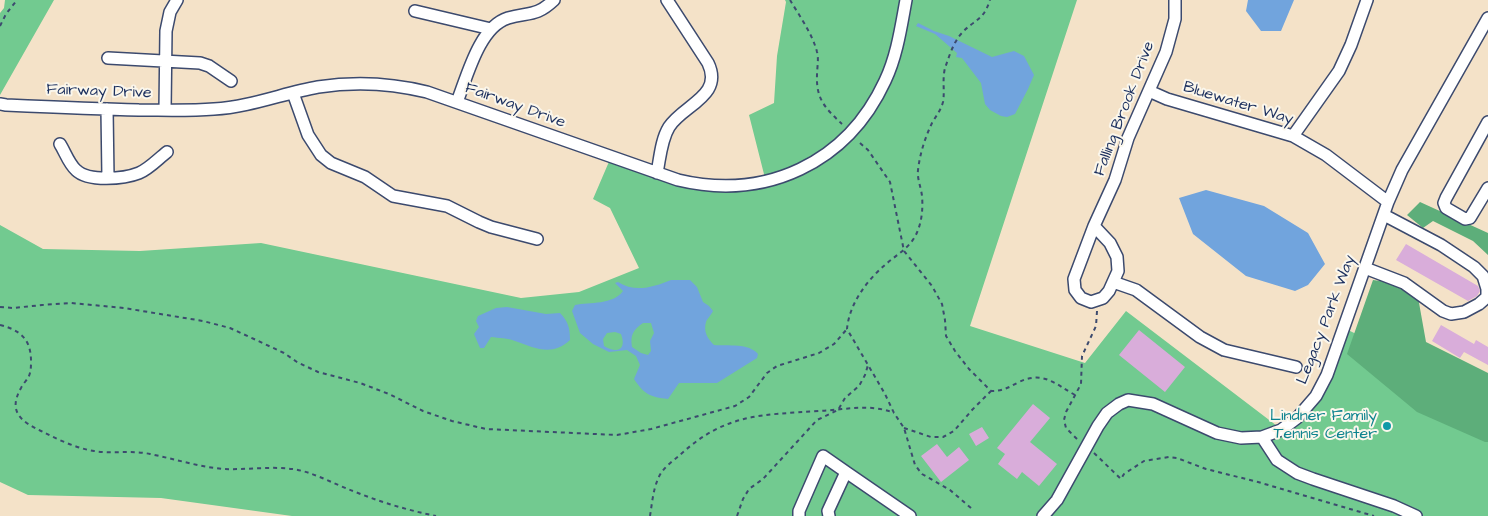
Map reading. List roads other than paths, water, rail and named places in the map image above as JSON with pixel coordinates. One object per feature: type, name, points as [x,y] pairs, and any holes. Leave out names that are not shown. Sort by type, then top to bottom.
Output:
[{"type":"street","points":[[165,110],[166,31],[170,12],[177,0]]},
{"type":"street","points":[[457,102],[483,39],[491,29],[502,20],[538,12],[554,0]]},
{"type":"street","points":[[657,173],[663,142],[669,127],[680,115],[707,93],[711,80],[711,68],[667,0]]},
{"type":"street","name":"Fairway Drive","points":[[1,108],[215,109],[239,106],[317,87],[341,84],[388,84],[427,92],[678,180],[702,185],[742,186],[766,182],[812,164],[844,140],[861,122],[875,102],[886,80],[894,57],[906,0]]},
{"type":"street","name":"Falling Brook Drive","points":[[1113,282],[1103,298],[1091,302],[1081,298],[1075,290],[1074,279],[1094,226],[1115,180],[1128,138],[1166,52],[1175,19],[1176,0]]},
{"type":"street","points":[[1293,136],[1339,71],[1351,45],[1366,0]]},
{"type":"street","points":[[415,11],[491,29]]},
{"type":"street","name":"Legacy Park Way","points":[[1043,516],[1057,500],[1107,413],[1128,400],[1153,404],[1217,433],[1240,438],[1262,437],[1281,430],[1297,418],[1316,396],[1327,375],[1388,202],[1402,170],[1488,18]]},
{"type":"street","points":[[108,58],[200,63],[209,66],[231,81]]},
{"type":"street","name":"Bluewater Way","points":[[1150,91],[1167,99],[1293,136],[1326,155],[1388,202]]},
{"type":"street","points":[[293,93],[308,135],[316,149],[331,163],[359,173],[393,196],[447,206],[491,227],[537,239]]},
{"type":"street","points":[[107,109],[108,178]]},
{"type":"street","points":[[1487,127],[1444,204],[1446,208],[1465,219],[1470,218],[1488,188]]},
{"type":"street","points":[[60,144],[75,170],[88,178],[130,176],[141,172],[167,152]]},
{"type":"street","points":[[1365,268],[1404,283],[1443,311],[1451,314],[1464,312],[1487,297],[1483,276],[1474,267],[1441,245],[1384,216]]},
{"type":"street","points":[[1094,226],[1110,243],[1117,257],[1118,272],[1113,282],[1136,290],[1200,337],[1224,350],[1296,367]]},
{"type":"street","points":[[1262,437],[1278,460],[1297,473],[1394,506],[1416,516]]},
{"type":"street","points":[[799,516],[799,511],[823,456],[910,516]]},
{"type":"street","points":[[829,516],[828,511],[846,472]]},
{"type":"water","points":[[1248,0],[1294,0],[1281,31],[1261,31],[1246,11]]},
{"type":"water","points":[[918,23],[992,57],[1014,51],[1024,56],[1034,75],[1015,114],[1007,117],[990,110],[985,104],[981,83],[962,58],[956,57],[957,53],[935,34],[916,26]]},
{"type":"water","points":[[1206,190],[1264,206],[1308,233],[1325,264],[1308,285],[1295,291],[1246,276],[1193,234],[1179,198]]},
{"type":"water","points":[[671,280],[690,280],[697,287],[703,302],[713,311],[705,329],[714,345],[749,348],[758,354],[757,358],[717,383],[679,383],[668,399],[648,394],[634,379],[640,365],[636,356],[627,350],[609,352],[593,344],[580,333],[572,311],[575,305],[613,299],[623,291],[615,283],[618,282],[631,287],[644,288]],"holes":[[[643,323],[651,323],[654,333],[650,341],[651,351],[648,355],[632,347],[631,339],[633,333]],[[615,332],[621,334],[623,339],[622,347],[617,350],[604,346],[603,339],[607,333]]]},
{"type":"water","points":[[507,307],[546,314],[560,313],[568,325],[570,340],[557,348],[543,350],[509,339],[491,337],[484,348],[480,348],[474,334],[479,327],[476,321],[478,316],[496,308]]},
{"type":"place","name":"Lindner Family Tennis Center","points":[[1387,426]]}]
